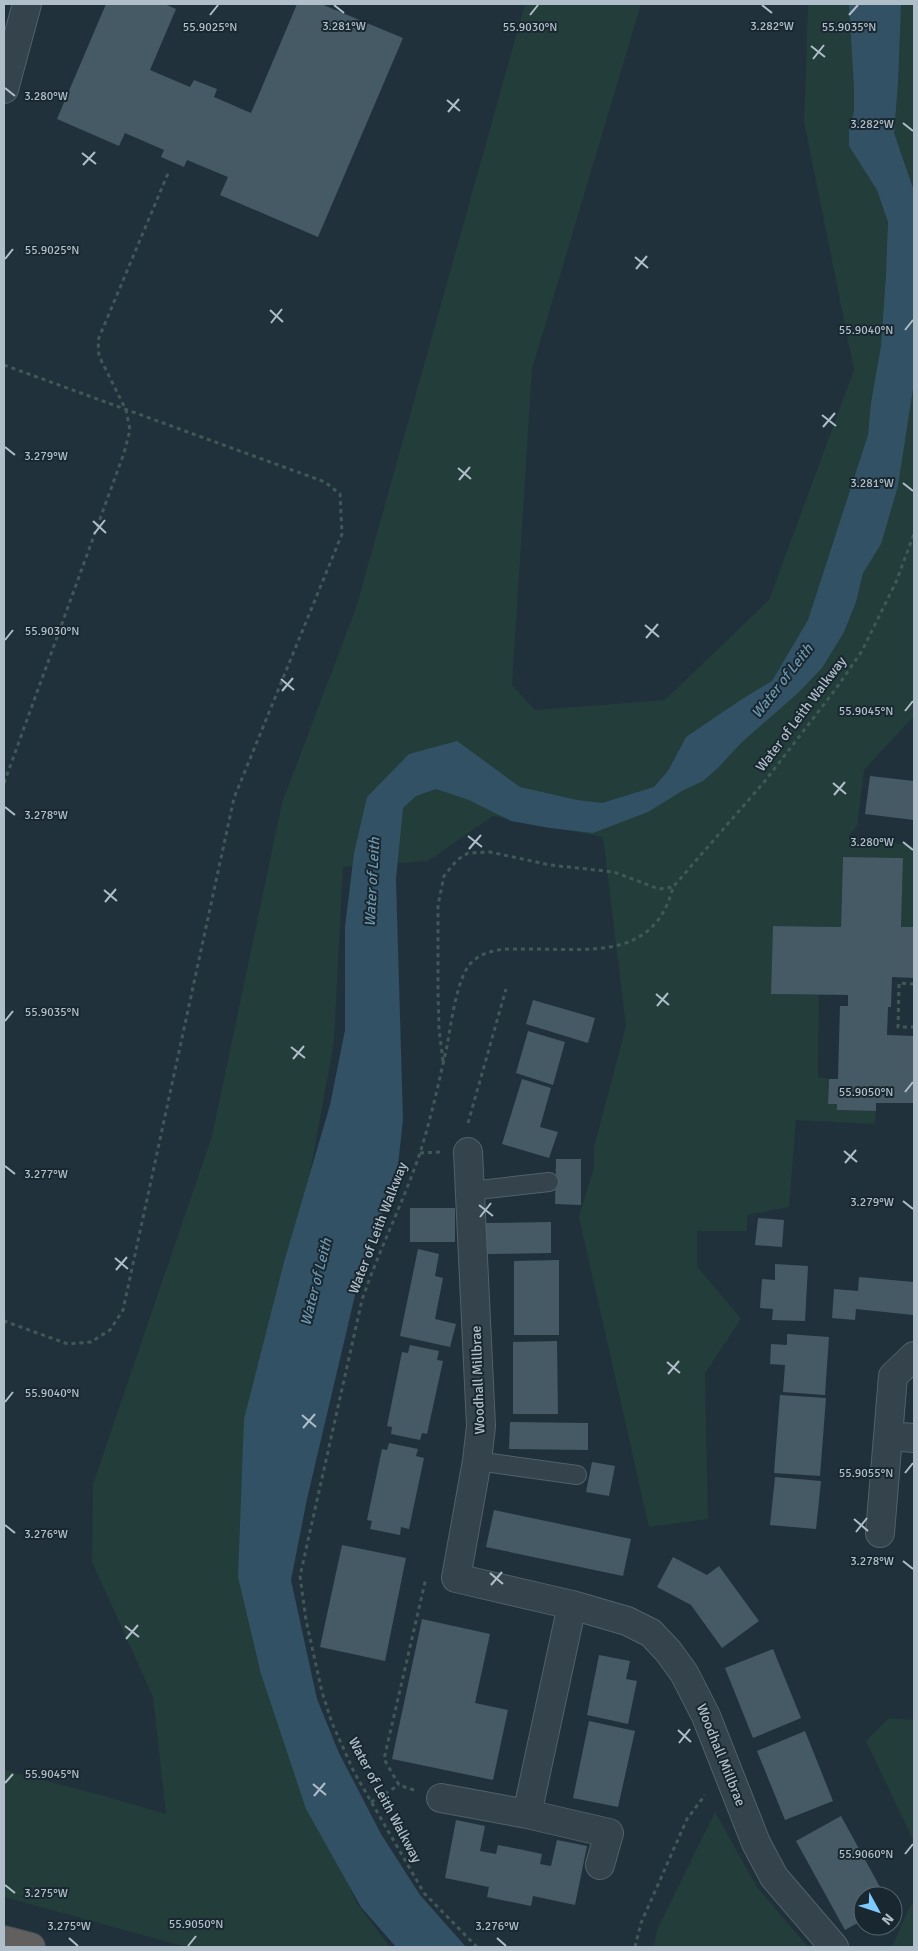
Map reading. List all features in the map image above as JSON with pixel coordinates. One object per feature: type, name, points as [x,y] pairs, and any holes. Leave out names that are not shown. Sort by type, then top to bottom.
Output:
[{"type":"highway","points":[[4,1940],[31,1947]]},
{"type":"street","points":[[4,89],[27,4]]},
{"type":"street","name":"Woodhall Millbrae","points":[[468,1152],[481,1426],[477,1461],[456,1578],[572,1605],[627,1621],[651,1633],[668,1651],[684,1673],[706,1716],[756,1843],[774,1877],[834,1947]]},
{"type":"street","points":[[880,1533],[901,1437],[893,1376],[914,1356]]},
{"type":"street","points":[[526,1814],[572,1605]]},
{"type":"street","points":[[441,1798],[526,1814],[610,1833],[600,1865]]},
{"type":"lane","points":[[470,1191],[549,1182]]},
{"type":"lane","points":[[477,1461],[577,1476]]},
{"type":"path","points":[[4,783],[124,453],[130,430],[126,410],[99,356],[98,340],[169,172]]},
{"type":"path","points":[[4,365],[325,482],[340,494],[342,534],[234,798],[123,1310],[110,1330],[91,1342],[68,1344],[4,1321]]},
{"type":"path","name":"Water of Leith Walkway","points":[[477,1947],[424,1893],[354,1772],[332,1723],[322,1692],[304,1613],[300,1576],[362,1300],[420,1153],[443,1065],[462,976],[471,963],[483,953],[501,948],[604,948],[632,941],[648,932],[666,909],[673,887],[765,781],[835,690],[866,642],[896,582],[914,534]]},
{"type":"path","name":"Water of Leith Walkway","points":[[443,1065],[439,1029],[438,906],[444,876],[457,860],[468,853],[490,852],[540,863],[614,872],[659,889],[673,887]]},
{"type":"path","points":[[914,984],[899,983],[898,1027],[914,1027]]},
{"type":"path","points":[[468,1152],[468,1118],[506,989]]},
{"type":"path","points":[[441,1798],[399,1785],[384,1759],[426,1575],[456,1578]]},
{"type":"path","points":[[635,1947],[641,1923],[687,1820],[706,1793],[732,1780]]},
{"type":"path","points":[[372,1802],[399,1785]]},
{"type":"green space","points":[[525,4],[641,4],[532,369],[512,685],[535,710],[665,700],[769,600],[854,370],[804,121],[808,4],[914,4],[914,716],[864,770],[857,826],[849,836],[914,846],[914,927],[901,927],[903,858],[843,857],[841,927],[780,926],[773,936],[771,994],[819,995],[818,1077],[829,1079],[828,1104],[837,1104],[837,1110],[876,1111],[875,1124],[796,1120],[789,1207],[747,1215],[747,1231],[697,1231],[697,1266],[741,1319],[705,1373],[708,1519],[649,1527],[579,1217],[594,1167],[594,1147],[626,1026],[603,837],[493,816],[428,861],[343,867],[334,1042],[282,1326],[285,1734],[356,1902],[390,1947],[186,1947],[4,1897],[4,1770],[166,1814],[153,1697],[92,1562],[93,1484],[212,1136],[282,803],[356,608]]},
{"type":"green space","points":[[889,1718],[914,1720],[914,1842],[866,1741]]},
{"type":"green space","points":[[715,1812],[757,1887],[808,1947],[654,1947],[657,1930]]},
{"type":"green space","points":[[914,1902],[914,1947],[892,1947],[897,1936],[903,1936],[903,1922]]},
{"type":"water","name":"Water of Leith","points":[[849,4],[901,4],[894,133],[914,191],[914,382],[898,486],[881,544],[863,573],[856,602],[844,632],[822,668],[798,693],[741,743],[718,768],[703,781],[682,791],[648,812],[593,833],[511,821],[469,800],[436,789],[416,796],[403,808],[396,879],[403,1119],[397,1175],[360,1274],[307,1499],[291,1580],[317,1699],[339,1753],[381,1834],[420,1895],[466,1947],[396,1947],[361,1907],[306,1809],[261,1674],[238,1577],[244,1419],[284,1262],[330,1105],[345,1030],[345,927],[354,853],[367,797],[409,754],[457,741],[520,787],[577,800],[602,803],[654,787],[668,771],[686,737],[772,681],[808,620],[868,435],[871,403],[881,346],[888,222],[877,190],[849,146],[849,129],[854,111],[854,88]]},
{"type":"building","points":[[106,4],[165,4],[176,9],[150,70],[190,87],[194,80],[217,89],[214,97],[251,113],[297,4],[321,4],[403,38],[318,237],[220,195],[228,177],[187,160],[184,167],[161,157],[164,150],[125,133],[119,146],[57,119]]},
{"type":"building","points":[[870,776],[914,781],[914,820],[865,814]]},
{"type":"building","points":[[843,857],[903,858],[901,927],[914,927],[914,978],[892,977],[891,1007],[888,1007],[887,1035],[914,1036],[914,1103],[876,1103],[876,1111],[837,1110],[837,1104],[828,1104],[829,1079],[838,1079],[840,1006],[848,1006],[848,995],[771,994],[773,926],[841,927]]},
{"type":"building","points":[[533,1000],[595,1018],[588,1043],[526,1024]]},
{"type":"building","points":[[528,1031],[565,1042],[553,1085],[516,1073]]},
{"type":"building","points":[[522,1079],[551,1088],[540,1127],[558,1132],[549,1158],[502,1144]]},
{"type":"building","points":[[556,1159],[581,1159],[581,1205],[555,1204]]},
{"type":"building","points":[[410,1208],[455,1208],[455,1242],[410,1242]]},
{"type":"building","points":[[758,1218],[784,1220],[782,1247],[755,1245]]},
{"type":"building","points":[[551,1222],[551,1253],[486,1254],[486,1223]]},
{"type":"building","points":[[418,1249],[439,1254],[435,1276],[443,1278],[435,1319],[456,1324],[450,1347],[400,1336]]},
{"type":"building","points":[[559,1260],[559,1335],[514,1335],[514,1261]]},
{"type":"building","points":[[775,1264],[808,1266],[805,1321],[772,1320],[773,1309],[760,1308],[762,1279],[775,1280]]},
{"type":"building","points":[[859,1277],[914,1282],[913,1315],[856,1309],[855,1320],[832,1318],[834,1289],[858,1291]]},
{"type":"building","points":[[787,1334],[829,1337],[825,1395],[783,1392],[785,1365],[770,1364],[771,1344],[787,1345]]},
{"type":"building","points":[[557,1341],[558,1414],[513,1414],[513,1342]]},
{"type":"building","points":[[410,1345],[439,1351],[437,1360],[443,1361],[427,1434],[422,1433],[420,1440],[391,1434],[392,1427],[387,1426],[402,1352],[408,1353]]},
{"type":"building","points":[[780,1395],[826,1398],[820,1476],[774,1473]]},
{"type":"building","points":[[510,1422],[588,1423],[588,1450],[509,1449]]},
{"type":"building","points":[[389,1443],[418,1449],[416,1456],[424,1458],[409,1529],[401,1527],[400,1535],[370,1529],[372,1521],[367,1520],[382,1449],[387,1450]]},
{"type":"building","points":[[592,1462],[615,1466],[609,1496],[586,1492]]},
{"type":"building","points":[[775,1477],[821,1481],[816,1529],[770,1525]]},
{"type":"building","points":[[494,1510],[631,1539],[623,1576],[486,1547]]},
{"type":"building","points":[[342,1545],[406,1558],[385,1661],[320,1647]]},
{"type":"building","points":[[673,1557],[707,1575],[719,1566],[759,1621],[722,1648],[691,1605],[657,1587]]},
{"type":"building","points":[[422,1619],[490,1634],[475,1703],[508,1710],[493,1780],[392,1759]]},
{"type":"building","points":[[773,1649],[801,1718],[753,1738],[725,1668]]},
{"type":"building","points":[[599,1655],[630,1661],[626,1679],[637,1681],[628,1724],[587,1715]]},
{"type":"building","points":[[589,1721],[635,1731],[618,1807],[573,1798]]},
{"type":"building","points":[[805,1731],[833,1801],[785,1820],[757,1751]]},
{"type":"building","points":[[841,1816],[880,1886],[853,1886],[853,1926],[845,1930],[796,1841]]},
{"type":"building","points":[[456,1820],[485,1826],[480,1851],[496,1854],[498,1845],[519,1849],[542,1854],[540,1864],[551,1866],[557,1840],[587,1846],[575,1905],[533,1896],[531,1906],[487,1897],[489,1887],[445,1878]]}]
